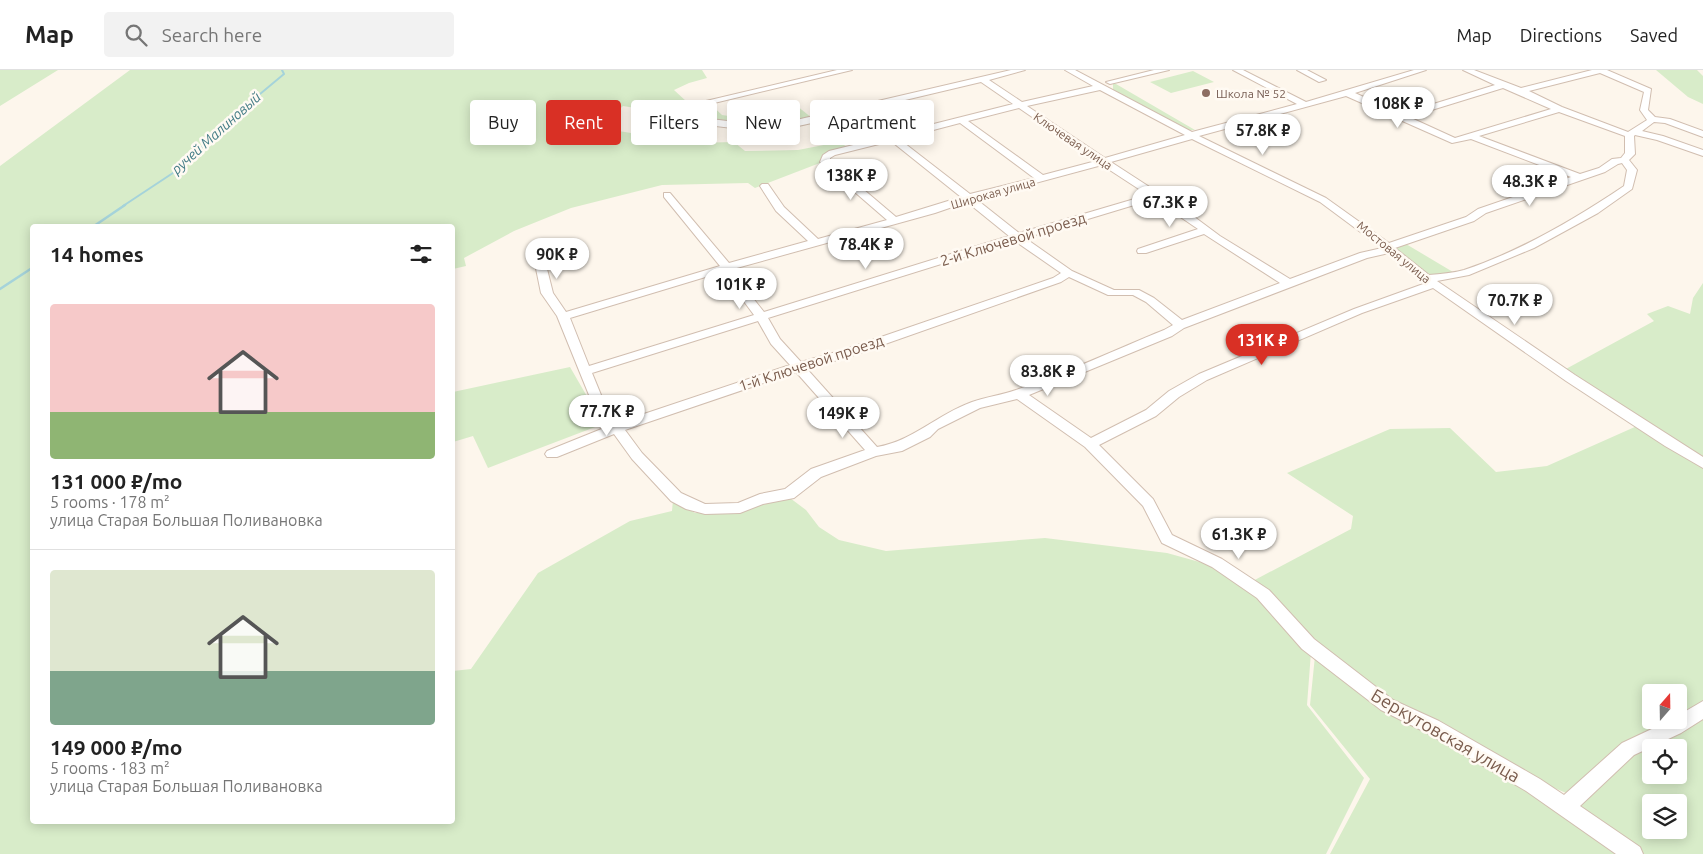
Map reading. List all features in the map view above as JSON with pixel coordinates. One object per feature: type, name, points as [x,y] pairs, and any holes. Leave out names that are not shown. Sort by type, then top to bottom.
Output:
[{"type":"street","points":[[714,100],[848,70]]},
{"type":"street","points":[[892,100],[1021,70]]},
{"type":"street","name":"Мостовая улица","points":[[1069,70],[1107,87],[1191,135],[1323,200],[1346,214],[1430,282],[1514,342],[1703,462]]},
{"type":"street","points":[[1107,87],[1110,70]]},
{"type":"street","points":[[934,127],[1022,105],[1107,87],[1165,70]]},
{"type":"street","points":[[1237,70],[1304,104]]},
{"type":"street","points":[[1301,70],[1322,80]]},
{"type":"street","name":"Широкая улица","points":[[563,316],[727,267],[866,230],[893,220],[932,211],[968,198],[1186,139],[1191,135],[1348,93],[1422,70]]},
{"type":"street","points":[[1467,70],[1502,85],[1522,91],[1559,109],[1631,134],[1660,138],[1703,153]]},
{"type":"street","points":[[1522,91],[1600,70],[1648,91],[1644,110],[1652,118],[1667,121],[1703,134]]},
{"type":"street","name":"Ключевая улица","points":[[982,79],[1289,284]]},
{"type":"street","points":[[1400,117],[1502,85]]},
{"type":"street","points":[[1348,93],[1455,141],[1559,109]]},
{"type":"street","points":[[537,249],[547,293],[563,316],[595,395],[636,456],[676,496],[691,505],[705,509],[740,508],[760,499],[789,494],[816,473],[874,452],[897,448],[924,434],[932,426],[976,406],[1018,394],[1168,333],[1180,325],[1364,255],[1414,240],[1482,212],[1602,170],[1615,161],[1624,160],[1630,154],[1631,134],[1652,118]]},
{"type":"street","points":[[717,122],[745,126],[771,126],[810,120]]},
{"type":"street","points":[[961,120],[1042,179]]},
{"type":"street","points":[[1472,136],[1579,177]]},
{"type":"street","points":[[863,145],[832,153],[826,157],[825,162],[893,220]]},
{"type":"street","points":[[904,145],[1017,237],[1068,273],[1112,293],[1134,292],[1150,300],[1180,325]]},
{"type":"street","points":[[1090,444],[1151,413],[1174,394],[1203,377],[1282,342],[1333,323],[1430,282],[1465,272],[1530,246],[1594,211],[1629,187],[1632,170],[1624,160]]},
{"type":"street","points":[[765,186],[780,209],[816,243]]},
{"type":"street","points":[[668,195],[727,267],[728,273],[761,316],[775,341],[832,408],[874,452]]},
{"type":"street","name":"2-й Ключевой проезд","points":[[585,371],[1155,196]]},
{"type":"street","points":[[1142,251],[1206,230]]},
{"type":"street","name":"1-й Ключевой проезд","points":[[552,454],[617,428],[1057,280],[1068,273]]},
{"type":"street","name":"Беркутовская улица","points":[[1018,394],[1090,444],[1148,504],[1167,539],[1217,563],[1263,594],[1308,644],[1387,705],[1433,727],[1533,785],[1633,854]]},
{"type":"street","points":[[1566,806],[1628,749],[1675,727],[1703,709]]},
{"type":"green space","points":[[0,70],[58,70],[0,106]]},
{"type":"green space","points":[[130,70],[702,70],[707,78],[674,90],[685,100],[631,100],[631,107],[623,106],[621,108],[621,100],[546,100],[546,145],[621,145],[621,131],[631,133],[631,145],[717,145],[717,142],[727,142],[727,145],[738,145],[745,151],[798,150],[824,145],[844,145],[849,148],[832,152],[825,161],[755,188],[748,183],[662,185],[571,208],[514,231],[464,258],[466,266],[455,269],[455,224],[30,224],[30,824],[455,824],[455,671],[471,669],[538,573],[630,521],[672,511],[673,500],[695,513],[746,509],[790,498],[806,510],[819,527],[839,540],[886,551],[1045,538],[1167,553],[1214,566],[1260,596],[1311,652],[1307,705],[1364,778],[1326,854],[0,854],[0,166]]},
{"type":"green space","points":[[1656,70],[1697,70],[1703,76],[1703,104],[1688,97]]},
{"type":"green space","points":[[1193,71],[1214,82],[1171,93],[1150,82]]},
{"type":"green space","points":[[1113,84],[1195,130],[1189,130],[1113,91]]},
{"type":"green space","points":[[800,108],[810,116],[810,118],[800,120]]},
{"type":"green space","points":[[717,110],[722,115],[727,116],[727,122],[717,121]]},
{"type":"green space","points":[[1406,244],[1453,272],[1429,275],[1395,250],[1399,246]]},
{"type":"green space","points":[[1703,283],[1703,457],[1564,370],[1654,321],[1647,314],[1668,306],[1690,314],[1693,298]]},
{"type":"green space","points":[[570,367],[603,424],[488,468],[473,436],[455,441],[455,392]]},
{"type":"green space","points":[[1637,426],[1703,466],[1703,703],[1688,713],[1688,684],[1642,684],[1642,729],[1664,729],[1650,739],[1642,739],[1642,745],[1571,795],[1535,780],[1432,723],[1348,673],[1251,582],[1351,529],[1353,516],[1287,473],[1390,429],[1450,428],[1496,472],[1547,466]]},
{"type":"green space","points":[[1315,656],[1530,788],[1626,854],[1330,854],[1370,779],[1310,705]]},
{"type":"green space","points":[[1703,717],[1703,854],[1640,854],[1576,807],[1598,781],[1642,751],[1642,784],[1687,784],[1687,739],[1668,739],[1688,729]]},
{"type":"waterway","name":"ручей Малиновый","points":[[123,206],[182,167],[230,119],[284,74],[282,70]]},
{"type":"waterway","name":"ручей Малиновый","points":[[97,224],[125,205]]},
{"type":"waterway","name":"ручей Малиновый","points":[[0,289],[30,269]]},
{"type":"place","name":"Школа № 52","points":[[1206,93]]}]
